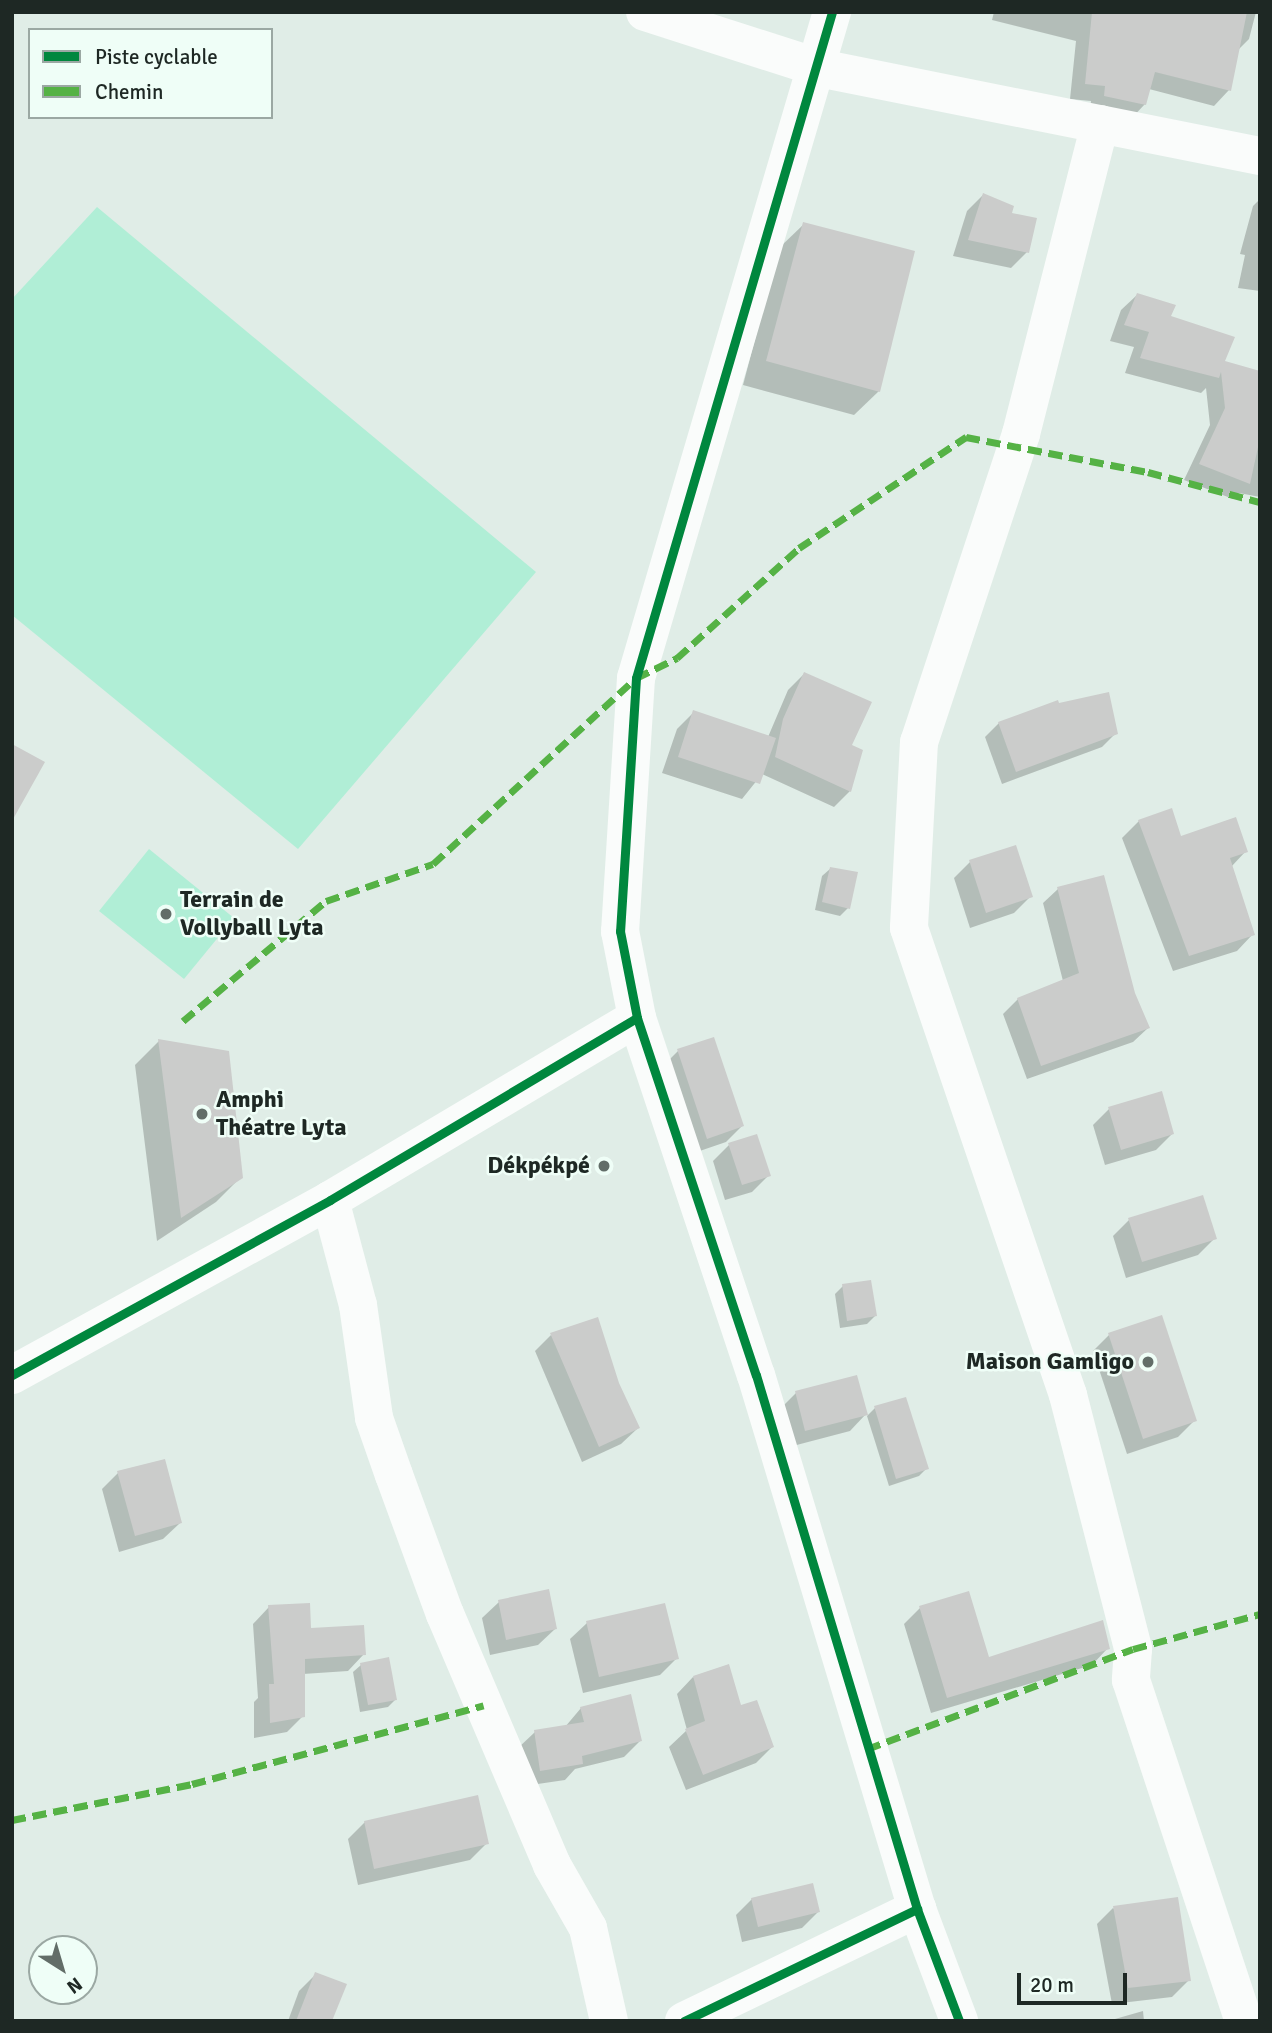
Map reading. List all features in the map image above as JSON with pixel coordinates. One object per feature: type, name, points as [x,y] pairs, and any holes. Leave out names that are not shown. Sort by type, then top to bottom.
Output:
[{"type":"street","points":[[645,12],[819,68],[1260,156]]},
{"type":"street","points":[[832,12],[819,68],[636,678],[620,931],[637,1018],[757,1375],[917,1909],[959,2021]]},
{"type":"street","points":[[1100,124],[1019,441],[919,742],[909,928],[1068,1395],[1133,1649],[1131,1680],[1244,2021]]},
{"type":"street","points":[[12,1376],[330,1200],[637,1018]]},
{"type":"street","points":[[330,1200],[358,1305],[374,1418],[454,1637],[552,1865],[588,1928],[609,2021]]},
{"type":"street","points":[[684,2021],[917,1909]]},
{"type":"green space","points":[[97,207],[536,572],[298,849],[12,615],[12,299]]},
{"type":"green space","name":"Terrain de Vollyball Lyta","points":[[149,849],[234,918],[184,979],[99,911]]},
{"type":"building","points":[[1092,12],[1247,12],[1231,91],[1155,72],[1146,105],[1104,96],[1105,86],[1085,84]]},
{"type":"building","points":[[983,193],[1014,206],[1012,213],[1037,218],[1029,253],[968,240]]},
{"type":"building","points":[[803,222],[915,251],[880,392],[766,361]]},
{"type":"building","points":[[1137,293],[1176,305],[1171,316],[1235,337],[1225,361],[1260,371],[1260,438],[1250,484],[1199,464],[1225,408],[1221,372],[1219,378],[1140,358],[1149,332],[1124,325]]},
{"type":"building","points":[[804,672],[872,702],[852,745],[863,750],[851,792],[775,757],[783,719]]},
{"type":"building","points":[[1109,692],[1118,734],[1016,772],[998,722],[1058,700],[1059,703]]},
{"type":"building","points":[[693,710],[776,738],[760,784],[678,757]]},
{"type":"building","points":[[12,744],[45,762],[12,821]]},
{"type":"building","points":[[1172,808],[1181,836],[1236,817],[1248,852],[1230,858],[1255,935],[1189,956],[1138,820]]},
{"type":"building","points":[[1016,845],[1033,897],[986,913],[969,860]]},
{"type":"building","points":[[830,867],[858,872],[850,909],[822,902]]},
{"type":"building","points":[[1104,875],[1135,993],[1150,1028],[1041,1066],[1017,998],[1079,973],[1057,887]]},
{"type":"building","points":[[714,1037],[744,1126],[707,1139],[677,1049]]},
{"type":"building","name":"Amphi Théatre Lyta","points":[[158,1039],[229,1051],[243,1178],[181,1218]]},
{"type":"building","points":[[1162,1091],[1174,1134],[1121,1150],[1108,1107]]},
{"type":"building","points":[[757,1134],[771,1176],[742,1185],[728,1143]]},
{"type":"building","points":[[1203,1195],[1217,1239],[1142,1262],[1128,1218]]},
{"type":"building","points":[[871,1280],[877,1316],[847,1321],[842,1284]]},
{"type":"building","name":"Maison Gamligo","points":[[1162,1315],[1197,1421],[1143,1439],[1108,1333]]},
{"type":"building","points":[[598,1317],[619,1383],[640,1428],[599,1447],[550,1333]]},
{"type":"building","points":[[857,1375],[868,1415],[805,1431],[795,1391]]},
{"type":"building","points":[[906,1397],[929,1469],[896,1479],[874,1406]]},
{"type":"building","points":[[165,1459],[182,1523],[135,1536],[117,1471]]},
{"type":"building","points":[[549,1589],[557,1629],[506,1640],[498,1600]]},
{"type":"building","points":[[969,1591],[989,1657],[1103,1620],[1110,1649],[947,1698],[919,1606]]},
{"type":"building","points":[[310,1603],[311,1628],[364,1625],[366,1655],[305,1659],[305,1717],[270,1723],[269,1684],[274,1684],[268,1605]]},
{"type":"building","points":[[665,1603],[679,1659],[599,1677],[586,1621]]},
{"type":"building","points":[[389,1657],[397,1700],[368,1705],[360,1663]]},
{"type":"building","points":[[729,1664],[741,1705],[757,1700],[774,1747],[703,1775],[685,1729],[705,1721],[693,1676]]},
{"type":"building","points":[[631,1694],[642,1741],[582,1756],[583,1764],[540,1771],[534,1730],[584,1722],[580,1707]]},
{"type":"building","points":[[478,1795],[489,1844],[374,1869],[364,1821]]},
{"type":"building","points":[[813,1883],[820,1912],[758,1927],[751,1898]]},
{"type":"building","points":[[1178,1897],[1191,1981],[1128,1988],[1113,1906]]},
{"type":"building","points":[[315,1972],[347,1984],[332,2021],[296,2021]]},
{"type":"marked path","points":[[183,1021],[326,901],[433,864],[636,678],[677,658],[799,548],[966,437],[1148,472],[1260,502]]},
{"type":"marked path","points":[[867,1749],[1133,1649],[1260,1614]]},
{"type":"marked path","points":[[12,1820],[192,1784],[484,1705]]},
{"type":"cycle path","points":[[832,12],[636,678],[620,931],[637,1018],[756,1375],[917,1909],[959,2021]]},
{"type":"cycle path","points":[[12,1375],[330,1200],[637,1018]]},
{"type":"cycle path","points":[[684,2021],[917,1909]]},
{"type":"place","name":"Terrain de Vollyball Lyta","points":[[166,914]]},
{"type":"place","name":"Amphi Théatre Lyta","points":[[202,1114]]},
{"type":"place","name":"Dékpékpé","points":[[604,1166]]},
{"type":"place","name":"Maison Gamligo","points":[[1148,1362]]}]
